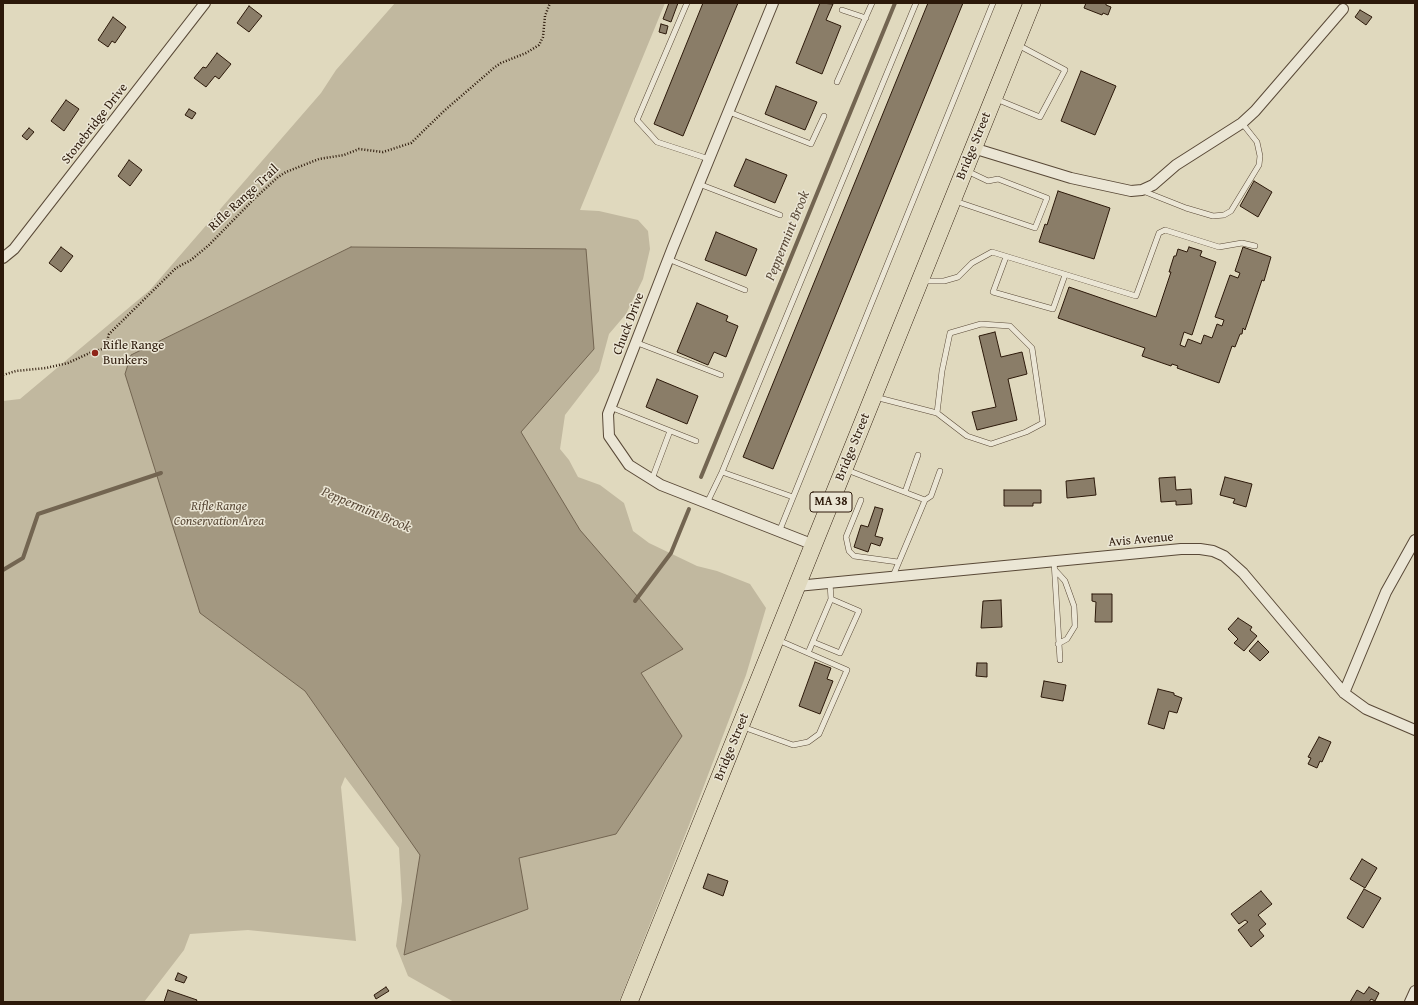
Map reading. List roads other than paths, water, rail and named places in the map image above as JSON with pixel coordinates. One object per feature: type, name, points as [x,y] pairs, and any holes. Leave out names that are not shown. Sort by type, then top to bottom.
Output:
[{"type":"main road","name":"Bridge Street","points":[[630,1002],[1032,3]]},
{"type":"street","name":"Stonebridge Drive","points":[[3,258],[19,243],[205,3]]},
{"type":"street","name":"Chuck Drive","points":[[773,3],[668,259],[610,407],[608,414],[609,436],[629,465],[661,485],[814,545]]},
{"type":"street","points":[[973,148],[1071,178],[1131,191],[1142,190],[1153,185],[1190,155],[1242,123],[1265,101],[1344,9]]},
{"type":"street","points":[[1344,693],[1386,592],[1415,540]]},
{"type":"street","name":"Avis Avenue","points":[[797,586],[893,576],[1054,566],[1182,549],[1213,551],[1224,556],[1243,574],[1344,693],[1366,709],[1415,730]]},
{"type":"street","points":[[1410,1002],[1415,991]]},
{"type":"lane","points":[[687,3],[637,120],[657,142],[709,159]]},
{"type":"lane","points":[[837,82],[872,3]]},
{"type":"lane","points":[[707,504],[722,472],[916,3]]},
{"type":"lane","points":[[779,532],[993,3]]},
{"type":"lane","points":[[842,10],[866,18]]},
{"type":"lane","points":[[993,98],[1040,117],[1065,70],[1015,44]]},
{"type":"lane","points":[[728,112],[811,144],[824,116]]},
{"type":"lane","points":[[1142,190],[1186,208],[1213,216],[1224,215],[1231,211],[1237,204],[1260,165],[1257,142],[1242,123]]},
{"type":"lane","points":[[952,200],[1035,228],[1047,198],[998,179],[988,181],[964,170]]},
{"type":"lane","points":[[699,184],[780,215]]},
{"type":"lane","points":[[920,281],[944,281],[958,277],[972,263],[992,252],[1136,296],[1159,233],[1165,230],[1219,247],[1242,243],[1255,246]]},
{"type":"lane","points":[[1006,257],[993,292],[1053,309],[1065,275]]},
{"type":"lane","points":[[668,259],[744,290]]},
{"type":"lane","points":[[873,397],[937,414],[967,436],[991,444],[1026,432],[1043,423],[1032,348],[1010,326],[981,324],[950,333],[942,371],[937,414]]},
{"type":"lane","points":[[635,342],[722,375]]},
{"type":"lane","points":[[610,407],[696,442]]},
{"type":"lane","points":[[652,479],[670,431]]},
{"type":"lane","points":[[905,492],[918,455]]},
{"type":"lane","points":[[844,469],[925,500]]},
{"type":"lane","points":[[893,576],[925,500],[931,496],[940,471]]},
{"type":"lane","points":[[722,472],[793,496]]},
{"type":"lane","points":[[861,500],[846,537],[849,551],[854,556],[898,562]]},
{"type":"lane","points":[[1054,566],[1060,660]]},
{"type":"lane","points":[[1054,566],[1065,581],[1074,606],[1075,626],[1067,639],[1058,644]]},
{"type":"lane","points":[[808,653],[831,599],[830,583]]},
{"type":"lane","points":[[813,642],[840,653],[860,611],[831,599]]},
{"type":"lane","points":[[741,726],[793,745],[808,742],[819,734],[847,670],[776,639]]},
{"type":"water","points":[[351,247],[586,249],[594,349],[521,432],[580,530],[683,649],[641,673],[682,736],[616,834],[519,858],[528,909],[404,955],[420,855],[305,691],[200,613],[125,374],[131,355]]},
{"type":"waterway","name":"Peppermint Brook","points":[[701,477],[895,3]]},
{"type":"waterway","name":"Peppermint Brook","points":[[3,570],[23,558],[38,514],[161,473]]},
{"type":"waterway","name":"Peppermint Brook","points":[[635,601],[671,553],[689,509]]},
{"type":"place","name":"Rifle Range Bunkers","points":[[95,353]]},
{"type":"park label","name":"Rifle Range Conservation Area","points":[[219,514]]}]
